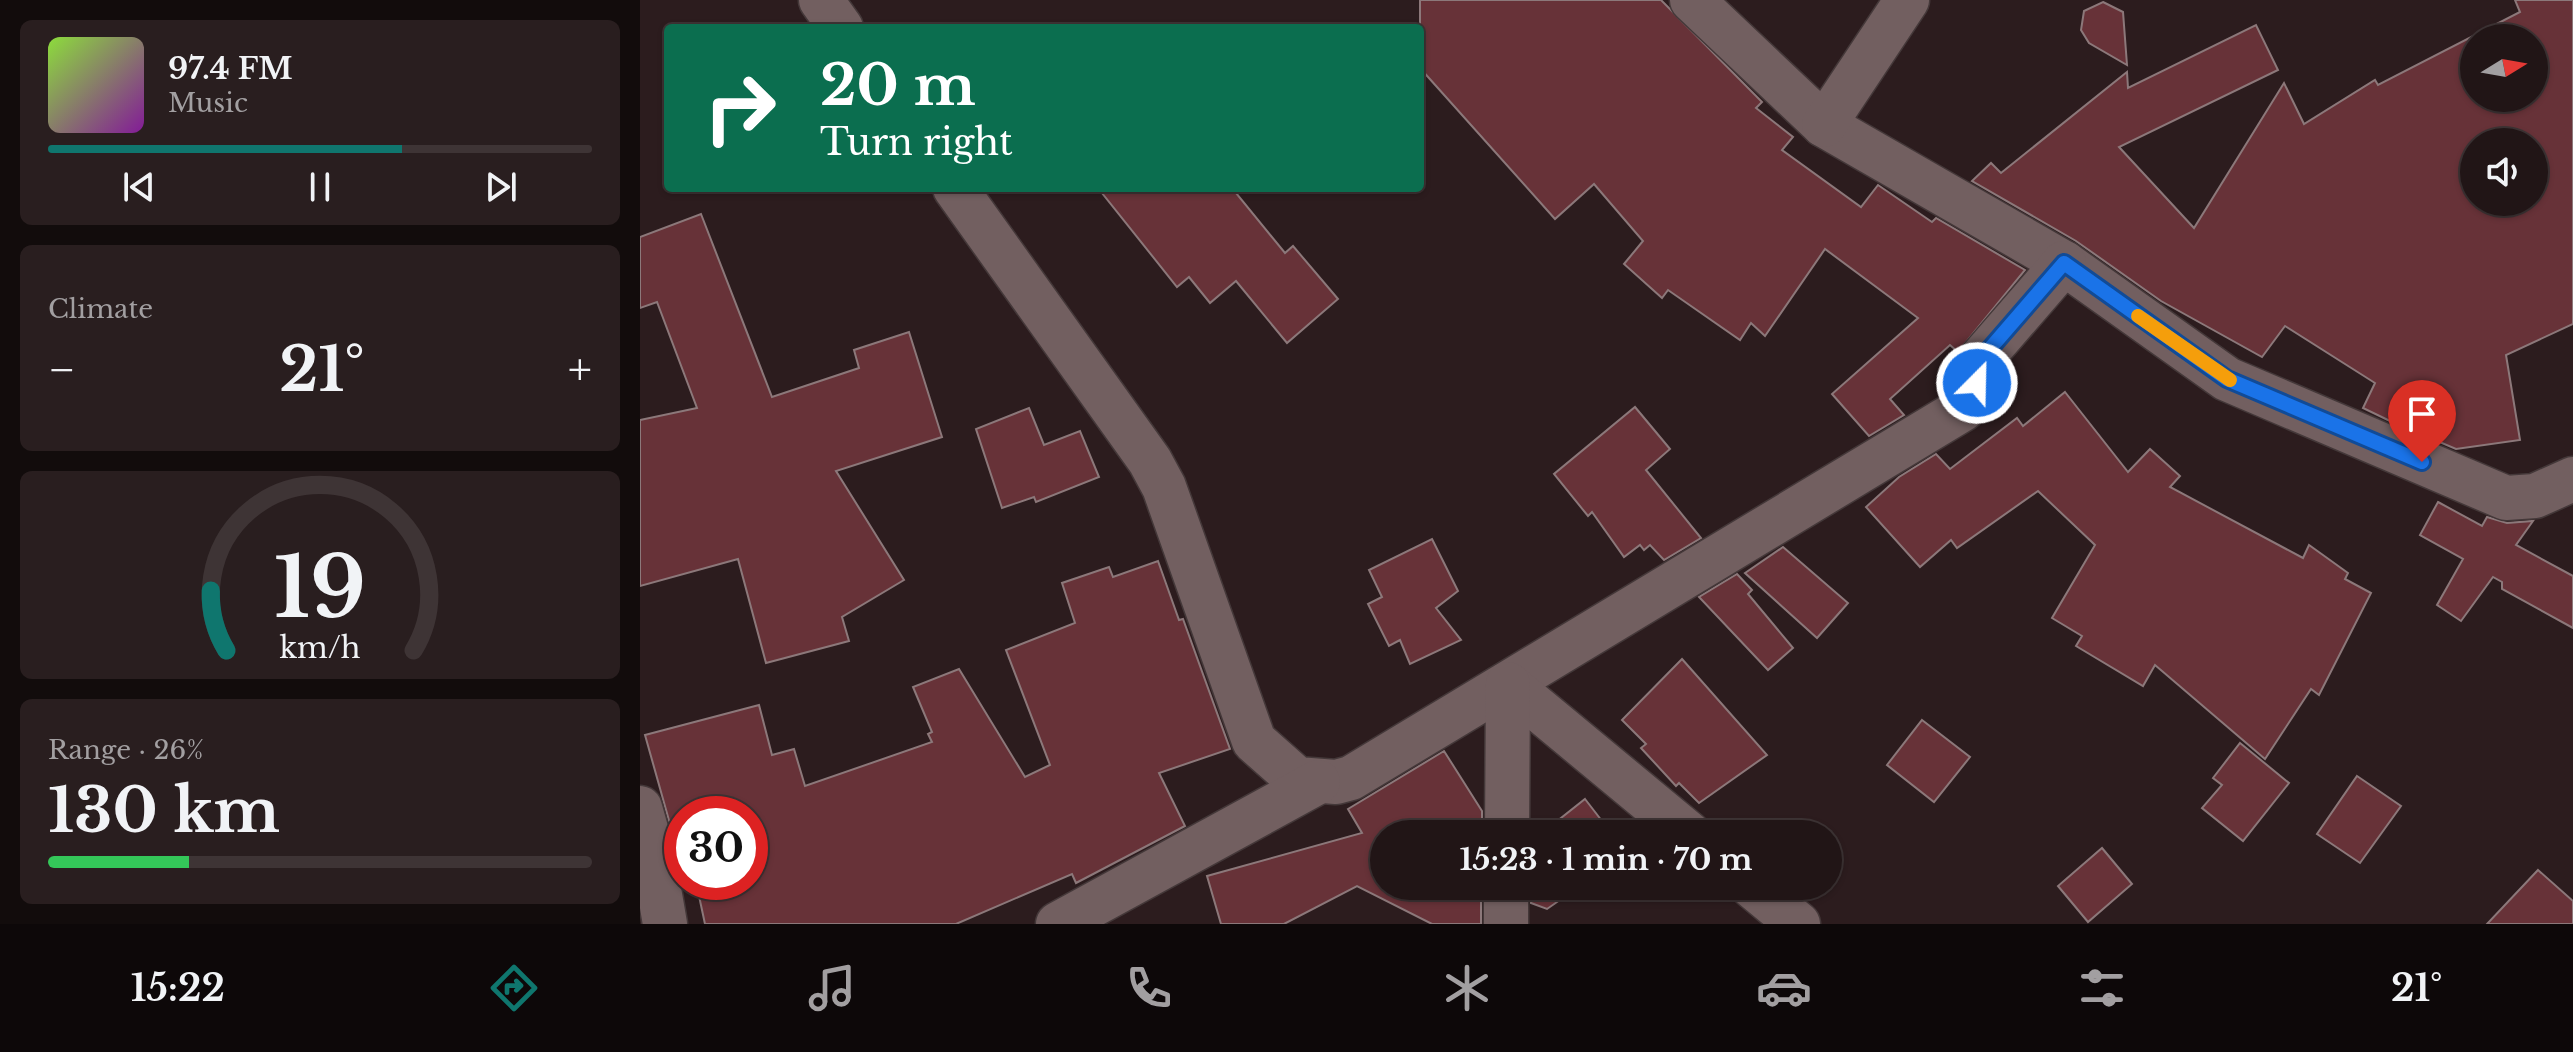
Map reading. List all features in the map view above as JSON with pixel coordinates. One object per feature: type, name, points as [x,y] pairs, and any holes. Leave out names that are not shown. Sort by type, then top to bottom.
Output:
[{"type":"street","points":[[821,0],[838,24]]},
{"type":"street","points":[[1692,0],[1824,125],[2064,263],[2227,379],[2491,492],[2520,500],[2573,479]]},
{"type":"street","points":[[1824,125],[1907,0]]},
{"type":"street","points":[[958,192],[1150,461],[1164,487],[1254,741],[1297,779],[1318,782],[1351,778],[1963,409],[1977,383],[1981,359],[2064,263]]},
{"type":"street","points":[[1507,820],[1508,684]]},
{"type":"street","points":[[1508,684],[1672,820]]},
{"type":"street","points":[[1058,924],[1318,782]]},
{"type":"street","points":[[640,808],[653,854],[665,924]]},
{"type":"street","points":[[1506,900],[1506,924]]},
{"type":"street","points":[[1769,900],[1798,924]]},
{"type":"building","points":[[1420,0],[1661,0],[1762,102],[1756,108],[1793,137],[1782,150],[1861,207],[1878,185],[1932,222],[1936,218],[2025,270],[1958,352],[1950,345],[1890,399],[1904,415],[1869,436],[1832,394],[1918,318],[1825,249],[1765,336],[1751,323],[1740,340],[1668,290],[1662,298],[1624,264],[1643,241],[1594,184],[1555,219],[1424,72],[1424,24],[1420,24]]},
{"type":"building","points":[[2515,0],[2573,0],[2573,324],[2506,355],[2520,440],[2456,449],[2390,421],[2363,408],[2375,383],[2285,326],[2262,357],[2161,301],[2076,241],[1972,181],[1991,163],[2001,173],[2127,72],[2128,88],[2256,25],[2278,70],[2119,147],[2194,228],[2284,83],[2304,124],[2375,80],[2378,85],[2460,43],[2460,112],[2548,112],[2548,24],[2497,24],[2520,12]]},
{"type":"building","points":[[2103,2],[2123,12],[2127,65],[2089,43],[2081,30],[2084,11]]},
{"type":"building","points":[[1101,192],[1235,192],[1285,253],[1293,246],[1338,299],[1287,343],[1236,281],[1210,303],[1189,277],[1177,287]]},
{"type":"building","points":[[701,214],[772,397],[859,368],[854,350],[909,332],[942,437],[836,471],[904,580],[842,617],[849,641],[766,663],[738,559],[640,586],[640,420],[697,408],[657,302],[640,308],[640,237]]},
{"type":"building","points":[[2065,392],[2128,472],[2150,449],[2180,476],[2170,487],[2303,558],[2309,545],[2348,573],[2345,579],[2371,593],[2319,695],[2311,689],[2265,759],[2155,665],[2143,686],[2076,646],[2082,636],[2052,618],[2095,545],[2038,491],[1957,548],[1951,540],[1920,567],[1866,507],[1899,477],[1936,454],[1950,469],[2017,418],[2023,426]]},
{"type":"building","points":[[1635,407],[1670,449],[1646,470],[1701,538],[1664,560],[1650,545],[1644,550],[1640,545],[1624,557],[1592,512],[1588,516],[1554,474]]},
{"type":"building","points":[[1029,408],[1044,445],[1080,431],[1099,477],[1036,502],[1034,497],[1002,508],[976,429]]},
{"type":"building","points":[[2438,502],[2482,526],[2487,517],[2507,523],[2533,521],[2516,545],[2573,576],[2573,628],[2502,589],[2502,582],[2493,577],[2461,621],[2437,605],[2463,559],[2420,535]]},
{"type":"building","points":[[1432,539],[1458,591],[1436,608],[1461,640],[1410,664],[1400,640],[1389,646],[1368,604],[1382,597],[1369,570]]},
{"type":"building","points":[[1783,547],[1848,603],[1817,638],[1745,573]]},
{"type":"building","points":[[1158,561],[1179,620],[1183,619],[1230,749],[1159,773],[1185,826],[1076,883],[1072,874],[956,924],[705,924],[700,900],[768,900],[768,796],[664,796],[664,803],[645,735],[759,705],[772,755],[794,749],[805,786],[932,742],[928,734],[932,732],[913,687],[959,669],[1025,777],[1050,765],[1006,650],[1075,623],[1062,583],[1109,567],[1113,577]]},
{"type":"building","points":[[1737,574],[1752,590],[1748,594],[1793,648],[1768,670],[1699,597]]},
{"type":"building","points":[[1682,659],[1767,755],[1699,803],[1679,783],[1676,786],[1641,748],[1646,744],[1622,720]]},
{"type":"building","points":[[1922,720],[1970,757],[1934,802],[1887,765]]},
{"type":"building","points":[[2240,743],[2289,783],[2243,841],[2202,808],[2222,785],[2213,778]]},
{"type":"building","points":[[1444,751],[1482,811],[1482,820],[1370,820],[1370,893],[1357,886],[1284,924],[1221,924],[1207,876],[1362,833],[1348,809]]},
{"type":"building","points":[[2357,776],[2401,806],[2360,863],[2317,834]]},
{"type":"building","points":[[1585,799],[1601,820],[1558,820]]},
{"type":"building","points":[[2102,848],[2132,884],[2088,922],[2058,886]]},
{"type":"building","points":[[2538,870],[2573,901],[2573,924],[2487,924]]},
{"type":"building","points":[[1385,900],[1481,900],[1481,924],[1432,924]]},
{"type":"building","points":[[1531,900],[1560,900],[1547,909],[1531,903]]},
{"type":"slow traffic","points":[[2138,316],[2230,380]]},
{"type":"route","points":[[1977,383],[1981,359],[2064,263],[2227,379],[2422,462]]}]
